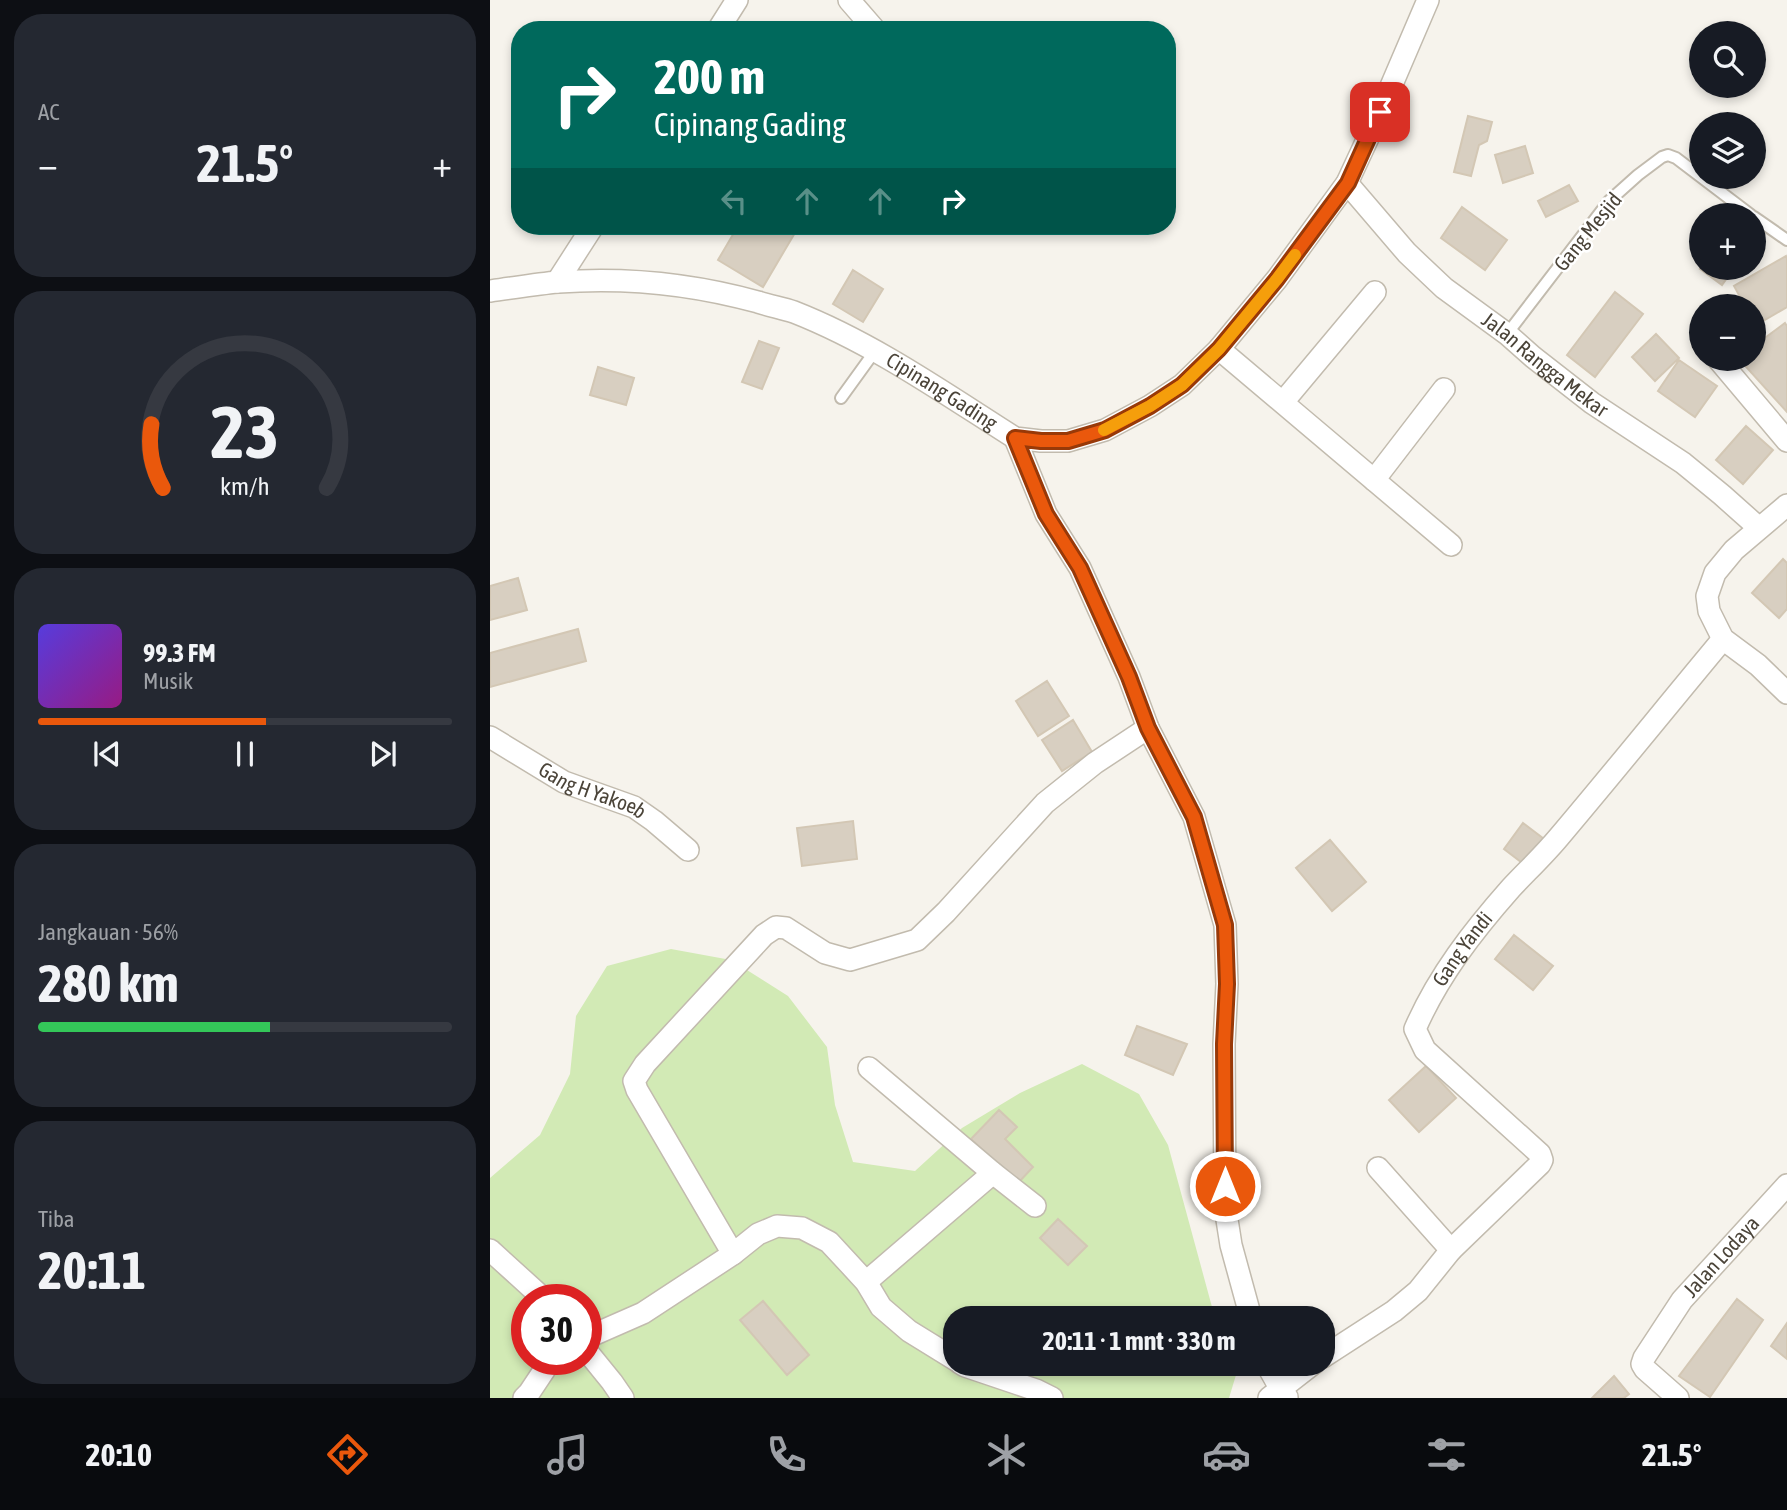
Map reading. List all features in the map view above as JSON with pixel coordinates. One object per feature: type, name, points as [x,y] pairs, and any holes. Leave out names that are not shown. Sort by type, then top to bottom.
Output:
[{"type":"street","points":[[724,21],[737,0]]},
{"type":"street","name":"Cipinang Gading","points":[[490,291],[557,282],[637,281],[724,293],[793,312],[875,351],[1015,438],[1068,441],[1105,430],[1182,385],[1219,349],[1277,279],[1348,183],[1427,0]]},
{"type":"street","name":"Jalan Rangga Mekar","points":[[1348,183],[1407,253],[1444,288],[1507,334],[1592,403],[1683,463],[1759,527]]},
{"type":"street","points":[[557,282],[587,235]]},
{"type":"street","points":[[1283,402],[1375,292]]},
{"type":"street","points":[[1219,349],[1451,545]]},
{"type":"street","points":[[1728,371],[1787,441]]},
{"type":"street","points":[[1374,480],[1444,389]]},
{"type":"street","points":[[1015,438],[1046,514],[1080,568],[1129,677],[1148,728],[1194,817],[1225,925],[1227,984],[1224,1044],[1224,1207],[1248,1306]]},
{"type":"street","points":[[1787,505],[1734,550],[1715,573],[1707,596],[1709,611],[1723,639],[1758,665],[1787,693]]},
{"type":"street","name":"Gang Yandi","points":[[1451,1250],[1540,1164],[1542,1157],[1425,1050],[1415,1029],[1426,1003],[1450,962],[1471,936],[1557,839],[1723,639]]},
{"type":"street","points":[[733,1254],[637,1090],[634,1081],[639,1071],[764,935],[776,927],[786,928],[825,953],[850,960],[917,940],[1045,803],[1095,763],[1148,728]]},
{"type":"street","name":"Gang H Yakoeb","points":[[490,737],[564,782],[634,807],[688,849]]},
{"type":"street","points":[[869,1068],[1035,1206]]},
{"type":"street","points":[[1335,1348],[1378,1321],[1418,1291],[1451,1250],[1378,1168]]},
{"type":"street","points":[[866,1282],[993,1173]]},
{"type":"street","name":"Jalan Lodaya","points":[[1678,1398],[1646,1370],[1642,1364],[1644,1358],[1682,1300],[1787,1185]]},
{"type":"street","points":[[602,1331],[643,1313],[733,1254],[758,1234],[777,1226],[802,1228],[829,1242],[866,1282],[881,1307],[909,1331],[943,1352]]},
{"type":"street","points":[[490,1250],[527,1284]]},
{"type":"street","points":[[602,1370],[622,1398]]},
{"type":"street","points":[[524,1398],[541,1375]]},
{"type":"street","points":[[995,1376],[1052,1398]]},
{"type":"street","points":[[1271,1376],[1279,1395],[1300,1376]]},
{"type":"lane","name":"Gang Mesjid","points":[[1507,334],[1609,201],[1662,157],[1668,155],[1676,158],[1735,203]]},
{"type":"lane","name":"Gang Mesjid","points":[[1766,226],[1787,240]]},
{"type":"lane","points":[[841,398],[875,351]]},
{"type":"green space","points":[[671,949],[731,960],[788,996],[827,1047],[835,1105],[853,1162],[915,1171],[962,1128],[1020,1093],[1082,1064],[1139,1094],[1168,1145],[1212,1306],[943,1306],[943,1376],[1236,1376],[1229,1398],[490,1398],[490,1178],[540,1135],[570,1074],[576,1016],[607,966]]},
{"type":"building","points":[[1468,116],[1492,122],[1487,141],[1479,145],[1471,176],[1454,172]]},
{"type":"building","points":[[1525,146],[1533,173],[1503,183],[1495,155]]},
{"type":"building","points":[[1569,185],[1578,201],[1546,217],[1538,201]]},
{"type":"building","points":[[1462,207],[1507,240],[1485,270],[1441,238]]},
{"type":"building","points":[[733,235],[794,235],[763,287],[718,260]]},
{"type":"building","points":[[1786,256],[1787,307],[1766,319],[1766,294],[1738,294],[1734,286],[1744,280],[1766,280],[1766,268]]},
{"type":"building","points":[[853,270],[883,289],[863,322],[833,304]]},
{"type":"building","points":[[1615,292],[1643,314],[1595,377],[1567,355]]},
{"type":"building","points":[[1785,323],[1787,326],[1787,412],[1750,371],[1766,371],[1766,337]]},
{"type":"building","points":[[1656,334],[1679,358],[1655,381],[1632,357]]},
{"type":"building","points":[[759,341],[779,348],[762,389],[742,382]]},
{"type":"building","points":[[1679,360],[1689,367],[1689,371],[1695,371],[1717,386],[1695,417],[1658,391]]},
{"type":"building","points":[[598,367],[634,378],[626,405],[590,395]]},
{"type":"building","points":[[1746,426],[1773,450],[1743,484],[1716,460]]},
{"type":"building","points":[[1783,559],[1787,563],[1787,609],[1779,618],[1752,593]]},
{"type":"building","points":[[518,578],[527,610],[490,620],[490,586]]},
{"type":"building","points":[[578,629],[586,661],[490,687],[490,653]]},
{"type":"building","points":[[1047,681],[1069,716],[1038,736],[1016,701]]},
{"type":"building","points":[[1073,720],[1092,752],[1062,771],[1042,740]]},
{"type":"building","points":[[853,821],[857,859],[802,866],[797,828]]},
{"type":"building","points":[[1523,823],[1544,839],[1525,865],[1504,849]]},
{"type":"building","points":[[1330,840],[1366,882],[1332,911],[1296,868]]},
{"type":"building","points":[[1514,935],[1553,966],[1533,990],[1495,959]]},
{"type":"building","points":[[1137,1026],[1187,1044],[1173,1075],[1125,1055]]},
{"type":"building","points":[[1426,1066],[1456,1098],[1419,1132],[1389,1100]]},
{"type":"building","points":[[999,1110],[1017,1127],[1005,1139],[1033,1167],[1018,1183],[971,1139]]},
{"type":"building","points":[[1058,1219],[1087,1246],[1068,1265],[1040,1238]]},
{"type":"building","points":[[1737,1299],[1763,1320],[1710,1397],[1679,1376]]},
{"type":"building","points":[[763,1301],[809,1355],[787,1375],[740,1320]]},
{"type":"building","points":[[1787,1323],[1787,1359],[1771,1346]]},
{"type":"building","points":[[1614,1376],[1629,1394],[1624,1398],[1592,1398]]},
{"type":"slow traffic","points":[[1104,430],[1150,406],[1182,385],[1219,349],[1295,255]]},
{"type":"route","points":[[1225,1186],[1225,925],[1194,817],[1148,728],[1129,677],[1080,568],[1046,514],[1015,438],[1068,441],[1105,430],[1182,385],[1219,349],[1277,279],[1348,183],[1380,112]]}]
